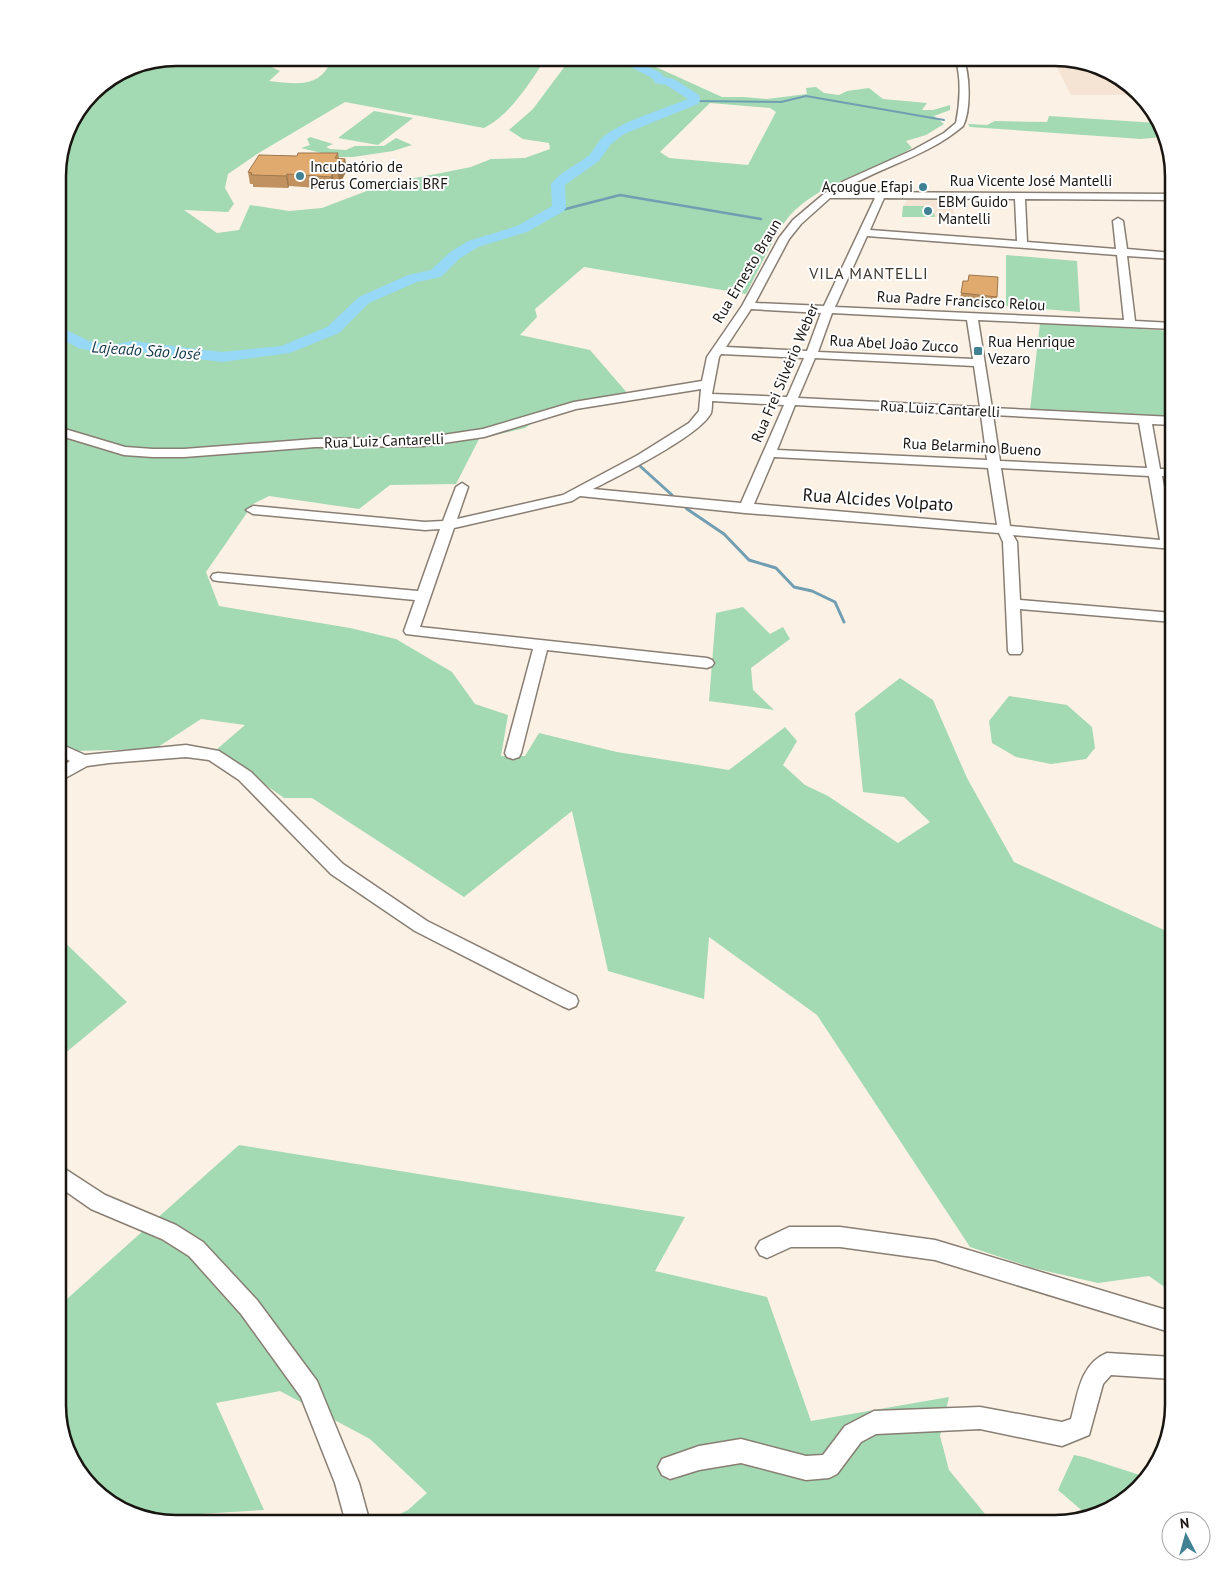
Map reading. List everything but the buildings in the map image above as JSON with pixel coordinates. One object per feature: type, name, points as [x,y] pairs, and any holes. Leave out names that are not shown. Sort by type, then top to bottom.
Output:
[{"type":"street","name":"Rua Ernesto Braun","points":[[253,510],[424,526],[448,525],[567,498],[642,458],[693,426],[705,412],[707,384],[713,357],[748,306],[784,238],[796,222],[828,195],[847,183],[916,152],[958,127],[961,122],[962,66]]},
{"type":"street","name":"Rua Vicente José Mantelli","points":[[828,195],[1165,197]]},
{"type":"street","name":"Rua Frei Silvério Weber","points":[[746,509],[828,310],[881,195]]},
{"type":"street","points":[[1020,196],[1022,245]]},
{"type":"street","points":[[1118,221],[1130,324]]},
{"type":"street","points":[[864,233],[1165,255]]},
{"type":"street","name":"Rua Padre Francisco Relou","points":[[748,306],[1165,326]]},
{"type":"street","points":[[972,317],[1004,529],[1010,542],[1015,651]]},
{"type":"street","name":"Rua Abel João Zucco","points":[[717,350],[979,363]]},
{"type":"street","name":"Rua Luiz Cantarelli","points":[[66,434],[124,451],[153,454],[315,443],[423,442],[484,433],[574,406],[707,384]]},
{"type":"street","name":"Rua Luiz Cantarelli","points":[[707,397],[1165,421]]},
{"type":"street","points":[[1145,420],[1165,517]]},
{"type":"street","name":"Rua Belarmino Bueno","points":[[769,452],[1165,473]]},
{"type":"street","points":[[462,486],[411,631],[707,663]]},
{"type":"street","name":"Rua Alcides Volpato","points":[[579,492],[746,509],[1165,543]]},
{"type":"street","points":[[218,577],[423,596]]},
{"type":"street","points":[[1013,604],[1165,617]]},
{"type":"street","points":[[513,753],[541,645]]},
{"type":"street","points":[[66,771],[83,761],[109,757],[186,751],[213,755],[245,776],[337,869],[421,926],[569,1001]]},
{"type":"street","points":[[66,752],[83,761]]},
{"type":"street","points":[[66,1180],[98,1202],[169,1232],[196,1249],[249,1307],[309,1389],[348,1483],[356,1515]]},
{"type":"street","points":[[767,1248],[789,1237],[840,1237],[935,1250],[1165,1319]]},
{"type":"street","points":[[670,1467],[699,1458],[741,1451],[806,1468],[829,1466],[853,1434],[874,1423],[980,1418],[1062,1434],[1081,1427],[1093,1378],[1107,1364],[1165,1367]]},
{"type":"shaded area","points":[[1056,66],[1090,72],[1110,81],[1128,95],[1071,95]]},
{"type":"shaded area","name":"EBM Guido Mantelli","points":[[949,198],[956,217],[902,217],[903,206],[908,199]]},
{"type":"green space","points":[[169,66],[269,66],[280,71],[269,81],[302,83],[316,79],[331,66],[541,66],[510,108],[493,123],[484,128],[345,102],[257,154],[228,174],[225,188],[234,204],[228,212],[184,210],[217,233],[239,230],[250,205],[289,211],[322,208],[385,184],[471,167],[491,159],[525,158],[550,149],[549,143],[523,139],[509,130],[533,109],[565,66],[657,66],[722,97],[767,99],[807,94],[806,88],[816,87],[824,93],[839,95],[847,91],[869,88],[883,99],[927,103],[922,110],[933,110],[950,105],[950,110],[934,116],[944,124],[926,135],[906,141],[912,148],[821,191],[794,211],[781,227],[746,294],[584,267],[535,309],[537,317],[520,335],[590,350],[629,395],[539,418],[525,428],[479,439],[456,484],[390,485],[359,509],[269,496],[253,504],[206,572],[219,606],[350,628],[396,639],[452,672],[475,704],[508,715],[501,756],[525,756],[539,733],[617,752],[729,770],[785,727],[797,741],[783,765],[805,785],[828,796],[898,843],[930,822],[904,797],[863,792],[855,713],[900,678],[933,700],[967,778],[1014,862],[1165,930],[1165,1287],[1149,1276],[1098,1283],[1033,1268],[970,1247],[817,1015],[709,937],[704,999],[608,971],[572,811],[464,897],[312,798],[284,798],[216,750],[245,725],[201,719],[155,749],[75,751],[66,749],[66,169],[72,141],[81,121],[98,98],[109,89],[134,75],[155,68]],"holes":[[[710,103],[770,108],[776,112],[748,165],[669,158],[660,152]]]},
{"type":"green space","points":[[374,111],[413,118],[378,145],[338,138]]},
{"type":"green space","points":[[1049,116],[1150,123],[1157,137],[1141,139],[970,127],[968,124],[987,125],[995,121],[1047,122]]},
{"type":"green space","points":[[310,137],[333,144],[326,147],[330,149],[346,150],[355,146],[384,146],[396,138],[412,145],[393,151],[353,157],[338,157],[301,148],[310,145],[307,139]]},
{"type":"green space","points":[[903,206],[932,206],[935,217],[902,217]]},
{"type":"green space","points":[[1006,255],[1077,261],[1080,312],[1006,306]]},
{"type":"green space","points":[[1040,323],[1165,331],[1165,418],[1030,410]]},
{"type":"green space","points":[[743,607],[770,634],[783,627],[790,639],[751,668],[753,690],[774,710],[709,701],[716,613]]},
{"type":"green space","points":[[1009,696],[1067,705],[1092,727],[1095,748],[1086,759],[1051,764],[1016,757],[992,743],[989,721]]},
{"type":"green space","points":[[66,944],[127,1002],[66,1052]]},
{"type":"green space","points":[[239,1145],[685,1217],[655,1271],[767,1297],[811,1421],[949,1397],[940,1436],[949,1470],[987,1515],[398,1515],[408,1510],[427,1493],[370,1439],[280,1391],[216,1403],[264,1510],[197,1515],[162,1514],[148,1511],[121,1500],[104,1487],[85,1466],[75,1447],[67,1419],[66,1405],[66,1300]]},
{"type":"green space","points":[[1074,1455],[1140,1475],[1133,1483],[1116,1496],[1083,1511],[1058,1490]]},
{"type":"waterway","name":"Lajeado São José","points":[[66,335],[84,345],[111,350],[132,346],[222,357],[284,350],[333,330],[364,300],[413,278],[436,274],[454,256],[473,244],[522,229],[559,208],[558,184],[569,174],[594,158],[606,141],[620,131],[694,101],[695,98],[670,82],[659,80],[657,76],[637,66]]},
{"type":"waterway","points":[[694,101],[781,102],[806,96],[944,120]]},
{"type":"waterway","points":[[550,213],[620,195],[761,219]]},
{"type":"waterway","points":[[640,466],[672,495]]},
{"type":"waterway","points":[[683,503],[687,509],[724,534],[749,560],[776,568],[794,587],[812,591],[835,602],[844,622]]},
{"type":"place","name":"Incubatório de Perus Comerciais BRF","points":[[300,176]]},
{"type":"place","name":"Açougue Efapi","points":[[923,187]]},
{"type":"place","name":"EBM Guido Mantelli","points":[[928,211]]},
{"type":"place","name":"Rua Henrique Vezaro","points":[[978,351]]},
{"type":"district","name":"VILA MANTELLI","points":[[869,273]]}]
